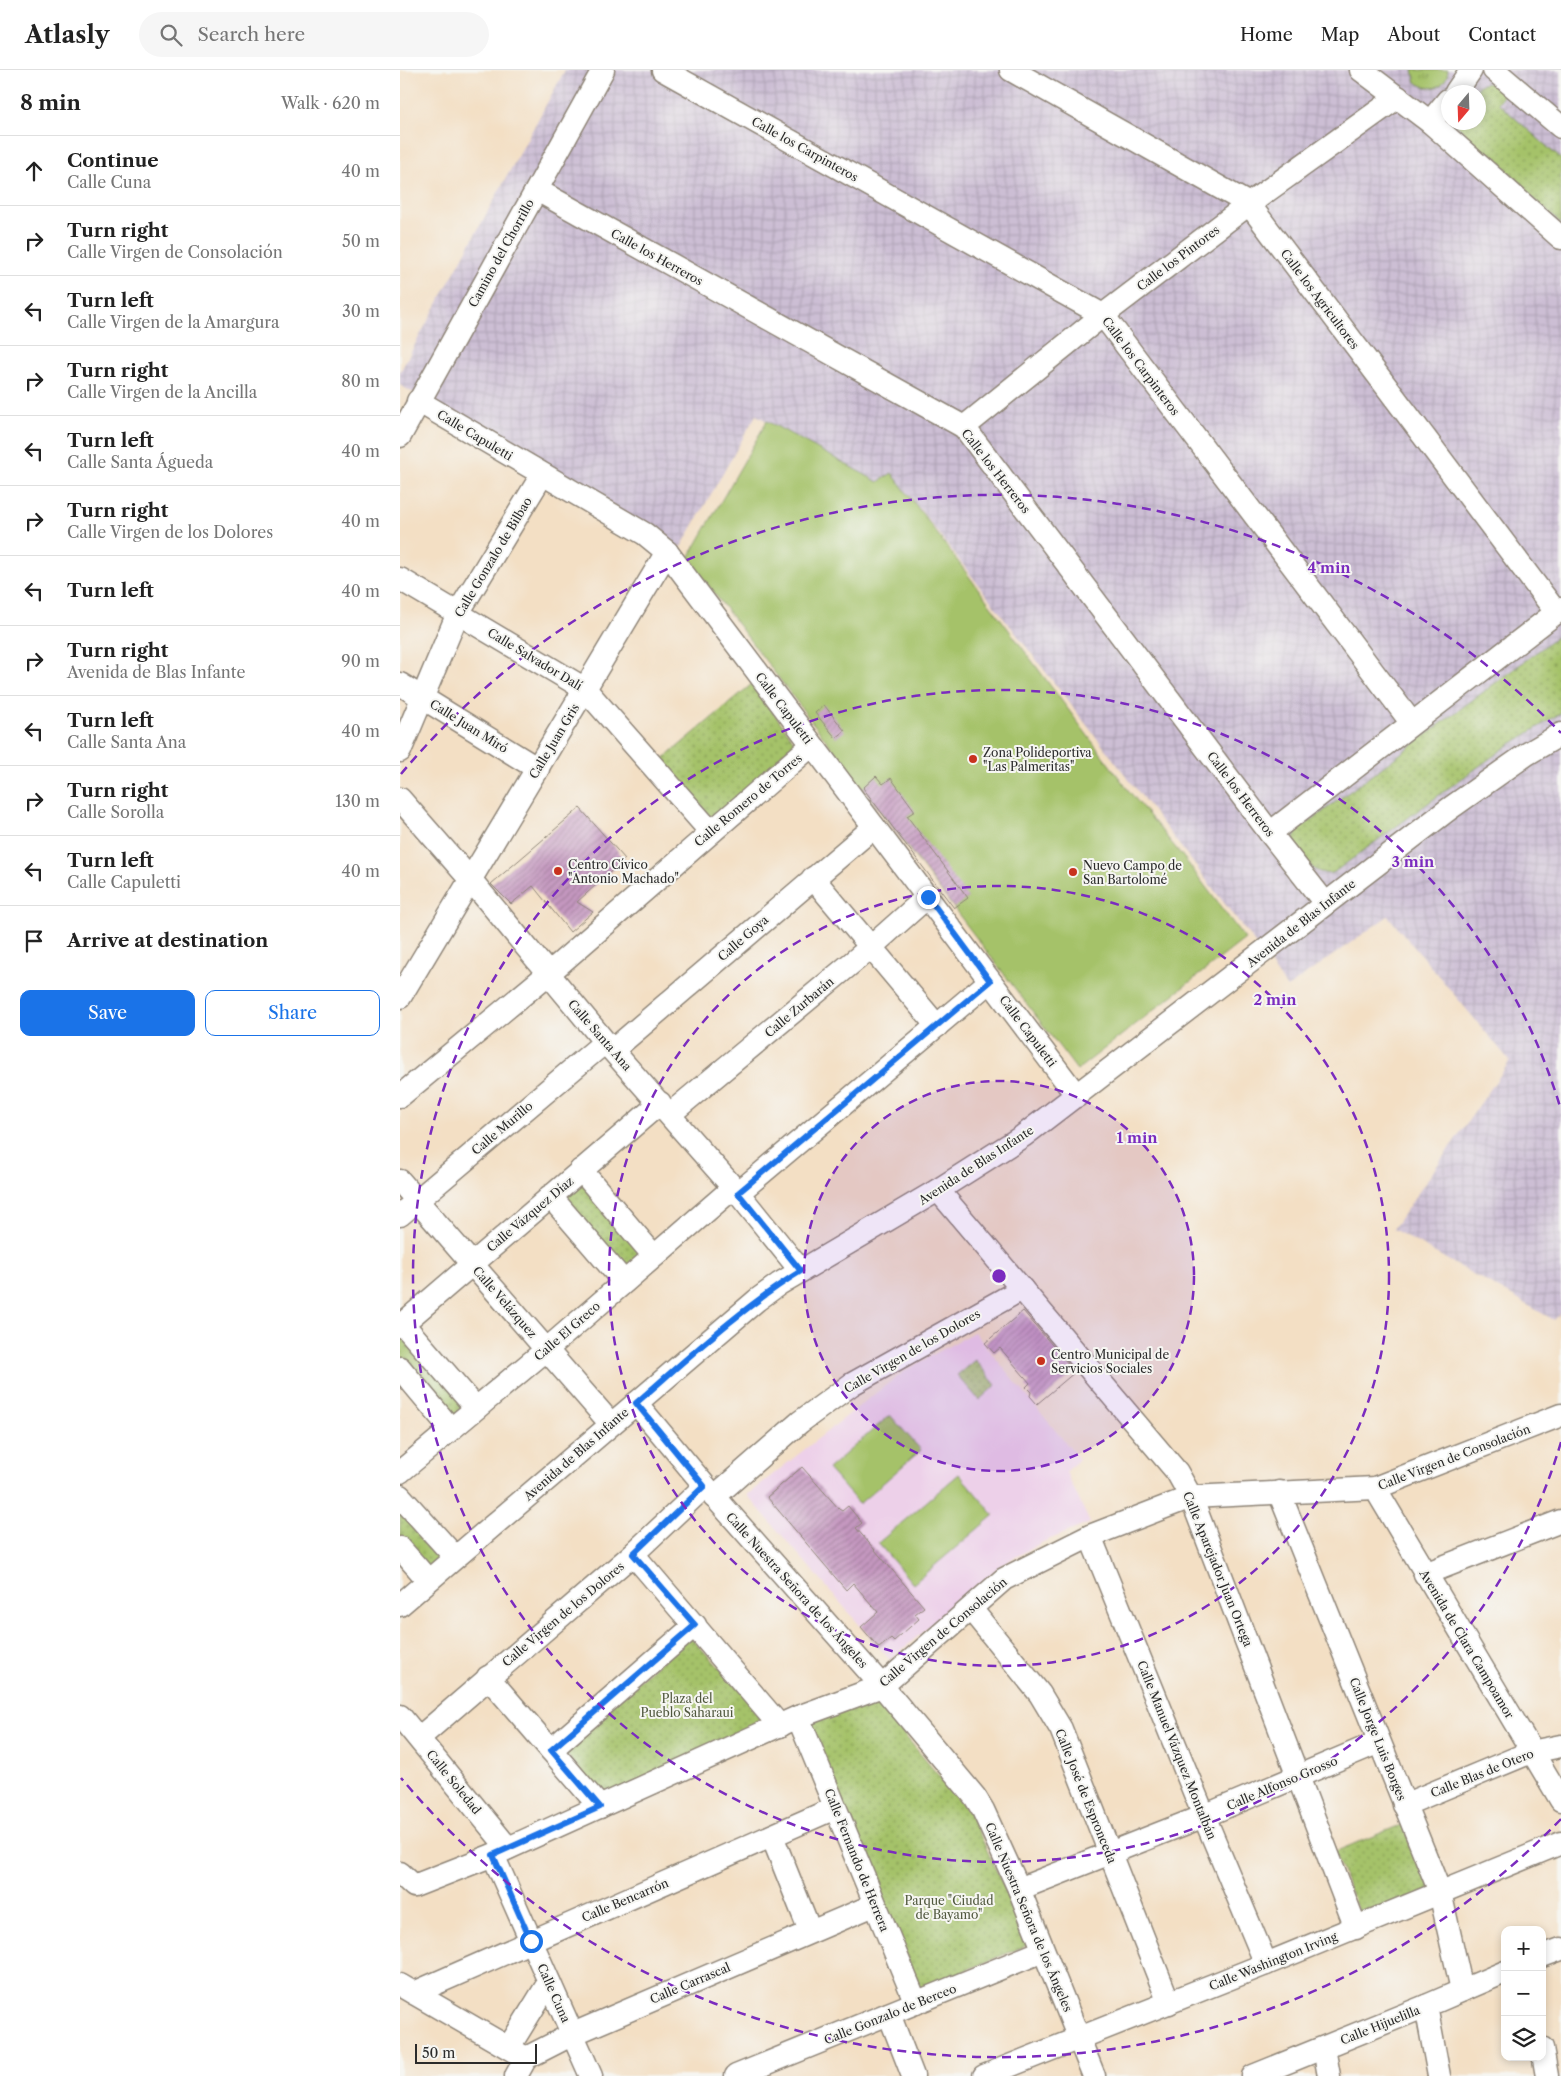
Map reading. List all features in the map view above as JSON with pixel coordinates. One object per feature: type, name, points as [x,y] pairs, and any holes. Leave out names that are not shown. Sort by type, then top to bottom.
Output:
[{"type":"street","name":"Camino del Chorrillo","points":[[400,436],[603,70]]},
{"type":"street","name":"Calle los Carpinteros","points":[[663,70],[1103,315],[1411,722]]},
{"type":"street","name":"Calle los Agricultores","points":[[1011,70],[1249,204],[1559,610]]},
{"type":"street","points":[[1361,70],[1390,84],[1561,238]]},
{"type":"street","points":[[1461,85],[1471,70]]},
{"type":"street","points":[[1494,70],[1561,127]]},
{"type":"street","name":"Calle los Pintores","points":[[964,427],[1103,315],[1249,204],[1390,84]]},
{"type":"street","points":[[1430,122],[1441,109]]},
{"type":"street","name":"Calle los Herreros","points":[[537,190],[964,427],[1270,833],[1325,903]]},
{"type":"street","name":"Calle Capuletti","points":[[418,401],[645,534],[667,552],[1076,1096]]},
{"type":"street","name":"Calle Gonzalo de Bilbao","points":[[400,751],[424,698],[458,613],[542,475]]},
{"type":"street","name":"Calle Juan Gris","points":[[400,997],[667,552]]},
{"type":"street","name":"Calle Salvador Dalí","points":[[400,579],[585,689],[710,831]]},
{"type":"street","points":[[1270,833],[1411,722],[1559,610]]},
{"type":"street","name":"Calle Juan Miró","points":[[400,684],[538,769]]},
{"type":"street","name":"Avenida de Blas Infante","points":[[400,1604],[735,1317],[779,1284],[938,1190],[1023,1136],[1325,903],[1486,782],[1561,734]]},
{"type":"street","name":"Calle Romero de Torres","points":[[400,1096],[548,974],[710,831],[812,745]]},
{"type":"street","name":"Calle Santa Ana","points":[[400,799],[470,879],[609,1046],[736,1190],[801,1271]]},
{"type":"street","name":"Calle Goya","points":[[609,1046],[874,827]]},
{"type":"street","points":[[813,878],[937,1026]]},
{"type":"street","name":"Calle Zurbarán","points":[[665,1108],[871,947],[928,897]]},
{"type":"street","name":"Calle El Greco","points":[[400,1472],[546,1350],[654,1256],[990,981]]},
{"type":"street","name":"Calle Murillo","points":[[408,1207],[609,1046]]},
{"type":"street","name":"Calle Vázquez Díaz","points":[[401,1325],[581,1170],[665,1108]]},
{"type":"street","points":[[581,1170],[654,1256]]},
{"type":"street","name":"Calle Velázquez","points":[[400,1181],[408,1207],[472,1263],[611,1424]]},
{"type":"street","name":"Calle Aparejador Juan Ortega","points":[[938,1190],[1172,1465],[1191,1497],[1356,1928]]},
{"type":"street","points":[[550,1196],[624,1282]]},
{"type":"street","name":"Calle Virgen de los Dolores","points":[[419,1738],[633,1554],[800,1422],[852,1384],[1022,1289]]},
{"type":"street","points":[[401,1325],[476,1408]]},
{"type":"street","points":[[400,1368],[451,1429]]},
{"type":"street","name":"Calle Nuestra Señora de los Ángeles","points":[[636,1403],[710,1492],[882,1686],[975,1797],[983,1810],[1018,1889],[1094,2076]]},
{"type":"street","name":"Calle Virgen de Consolación","points":[[400,1873],[414,1886],[501,1851],[789,1721],[882,1686],[1004,1579],[1090,1536],[1191,1497],[1375,1488],[1561,1415]]},
{"type":"street","name":"Avenida de Clara Campoamor","points":[[1375,1488],[1561,1800]]},
{"type":"street","name":"Calle Jorge Luis Borges","points":[[1278,1492],[1440,1892],[1462,1990]]},
{"type":"street","points":[[400,1496],[455,1557]]},
{"type":"street","points":[[1425,1574],[1561,1521]]},
{"type":"street","name":"Calle Manuel Vázquez Montalbán","points":[[1090,1536],[1266,1964]]},
{"type":"street","points":[[400,1548],[428,1580]]},
{"type":"street","name":"Calle Fernando de Herrera","points":[[633,1554],[695,1625],[789,1721],[835,1808],[916,2003]]},
{"type":"street","name":"Calle José de Espronceda","points":[[971,1609],[1040,1694],[1060,1729],[1169,2002]]},
{"type":"street","points":[[551,1750],[695,1625]]},
{"type":"street","points":[[488,1677],[600,1807]]},
{"type":"street","name":"Calle Soledad","points":[[400,1716],[419,1738],[501,1851]]},
{"type":"street","name":"Calle Alfonso Grosso","points":[[1018,1889],[1204,1816],[1379,1742]]},
{"type":"street","name":"Calle Blas de Otero","points":[[1404,1805],[1531,1752],[1561,1746]]},
{"type":"street","name":"Calle Bencarrón","points":[[407,1989],[531,1941],[835,1808]]},
{"type":"street","points":[[772,1836],[810,1932]]},
{"type":"street","name":"Calle Washington Irving","points":[[984,2076],[1356,1928],[1561,1843]]},
{"type":"street","name":"Calle Cuna","points":[[501,1851],[531,1941],[591,2076]]},
{"type":"street","name":"Calle Carrascal","points":[[517,2060],[573,2034],[874,1905]]},
{"type":"street","points":[[1546,1955],[1561,1949]]},
{"type":"street","name":"Calle Gonzalo de Berceo","points":[[736,2076],[781,2068],[889,2014],[1044,1951]]},
{"type":"street","name":"Calle Hijuelilla","points":[[1254,2076],[1501,1974]]},
{"type":"street","points":[[407,1989],[517,2060],[549,1982]]},
{"type":"street","points":[[1426,2006],[1439,2076]]},
{"type":"street","points":[[889,2014],[913,2076]]},
{"type":"street","points":[[1324,2048],[1329,2076]]},
{"type":"street","points":[[1545,2061],[1548,2076]]},
{"type":"shaded area","points":[[565,70],[1561,70],[1561,1313],[1554,1320],[1393,1229],[1510,1061],[1388,916],[1287,988],[1262,952],[892,473],[878,482],[756,415],[680,549],[400,385],[400,372]]},
{"type":"shaded area","points":[[974,1332],[1079,1459],[1066,1472],[1090,1523],[1043,1542],[1003,1564],[890,1660],[747,1495],[908,1369]]},
{"type":"green space","points":[[1413,70],[1448,70],[1445,81],[1437,87],[1427,87],[1416,82]]},
{"type":"green space","points":[[1493,84],[1505,93],[1498,103],[1561,159],[1561,224],[1461,130],[1486,130],[1486,85],[1479,85]]},
{"type":"green space","name":"Zona Polideportiva \"Las Palmeritas\"","points":[[767,421],[878,482],[892,473],[1129,791],[1184,858],[1245,939],[1077,1070],[688,559]]},
{"type":"green space","points":[[1561,634],[1561,713],[1506,747],[1333,873],[1320,872],[1305,861],[1293,845],[1294,837],[1298,830]]},
{"type":"green space","points":[[753,683],[798,747],[712,819],[662,760]]},
{"type":"green space","points":[[583,1180],[647,1255],[623,1275],[560,1200]]},
{"type":"green space","points":[[400,1331],[471,1408],[452,1424],[400,1362]]},
{"type":"green space","points":[[975,1360],[996,1385],[979,1400],[957,1375]]},
{"type":"green space","points":[[890,1415],[921,1450],[859,1504],[828,1469]]},
{"type":"green space","points":[[959,1474],[994,1515],[913,1584],[878,1543]]},
{"type":"green space","points":[[400,1502],[448,1555],[427,1573],[400,1542]]},
{"type":"green space","name":"Plaza del Pueblo Saharaui","points":[[689,1636],[766,1715],[764,1728],[602,1798],[562,1749]]},
{"type":"green space","name":"Parque \"Ciudad de Bayamo\"","points":[[859,1703],[880,1706],[970,1813],[1030,1944],[920,1989],[808,1724]]},
{"type":"green space","points":[[1403,1824],[1431,1890],[1361,1918],[1334,1852]]},
{"type":"building","points":[[824,705],[845,731],[836,738],[815,713]]},
{"type":"building","points":[[876,776],[883,784],[891,778],[915,811],[907,816],[968,898],[954,908],[863,788]]},
{"type":"building","name":"Centro Cívico \"Antonio Machado\"","points":[[580,808],[625,859],[577,902],[593,912],[570,932],[533,886],[511,904],[491,884]]},
{"type":"building","name":"Centro Municipal de Servicios Sociales","points":[[1023,1311],[1075,1372],[1037,1404],[1030,1396],[1031,1392],[1026,1387],[1030,1383],[1000,1348],[994,1353],[985,1343]]},
{"type":"building","points":[[802,1467],[839,1509],[842,1511],[848,1506],[862,1523],[856,1528],[924,1607],[915,1614],[919,1619],[894,1641],[891,1638],[879,1648],[861,1627],[878,1612],[853,1583],[846,1590],[767,1497]]},
{"type":"place","name":"Zona Polideportiva \"Las Palmeritas\"","points":[[973,759]]},
{"type":"place","name":"Centro Cívico \"Antonio Machado\"","points":[[558,871]]},
{"type":"place","name":"Nuevo Campo de San Bartolomé","points":[[1073,872]]},
{"type":"place","name":"Centro Municipal de Servicios Sociales","points":[[1041,1361]]},
{"type":"route","points":[[531,1941],[493,1855],[600,1807],[551,1750],[695,1625],[633,1554],[704,1486],[636,1403],[735,1317],[779,1284],[801,1271],[738,1193],[990,981],[928,897]]}]
